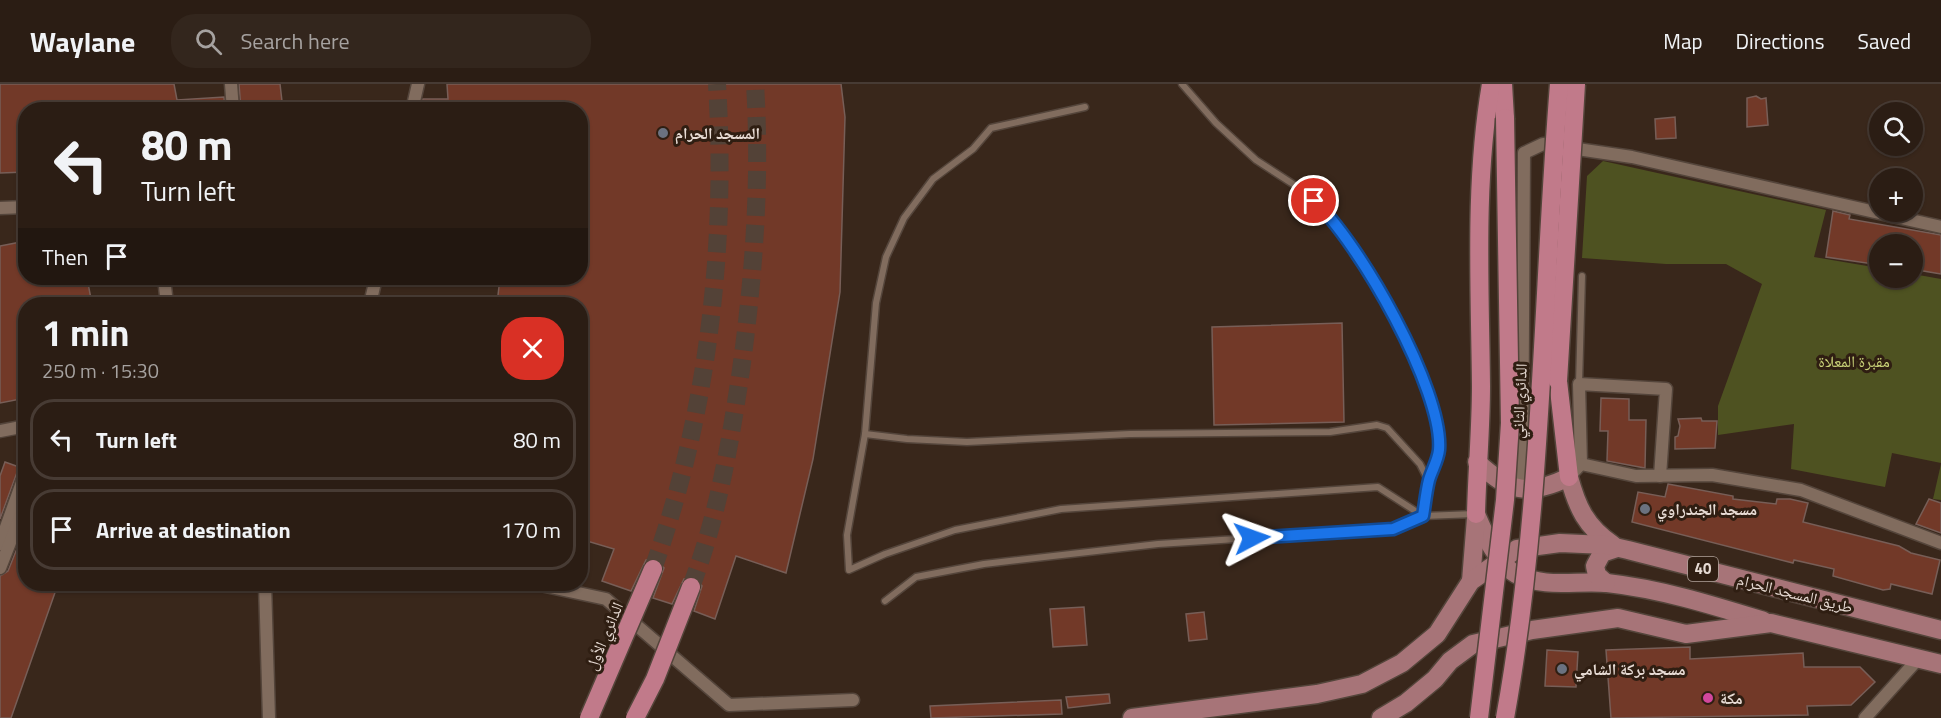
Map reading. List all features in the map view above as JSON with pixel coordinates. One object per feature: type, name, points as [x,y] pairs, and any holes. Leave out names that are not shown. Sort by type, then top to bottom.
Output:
[{"type":"highway","points":[[1476,514],[1481,390],[1480,226],[1486,117],[1491,84]]},
{"type":"highway","name":"الدائري الثاني","points":[[1479,718],[1505,500],[1510,423],[1503,84]]},
{"type":"highway","name":"الدائري الثاني","points":[[1505,718],[1531,522],[1549,210],[1559,84]]},
{"type":"highway","points":[[1575,470],[1558,381],[1576,84]]},
{"type":"highway","name":"الدائري الأول","points":[[589,718],[653,569]]},
{"type":"highway","points":[[635,718],[655,679],[691,586]]},
{"type":"main road","points":[[1477,462],[1497,481],[1522,489],[1546,488],[1575,470]]},
{"type":"main road","points":[[1575,470],[1575,502],[1584,519],[1596,534],[1617,548]]},
{"type":"main road","points":[[1476,514],[1487,542],[1514,573],[1538,582],[1606,583],[1673,594],[1771,623],[1941,664]]},
{"type":"main road","points":[[1471,581],[1476,514]]},
{"type":"main road","name":"طريق المسجد الحرام","points":[[1132,718],[1317,694],[1362,684],[1402,663],[1437,633],[1471,581],[1517,549],[1560,543],[1617,548],[1941,630]]},
{"type":"main road","points":[[1606,583],[1597,575],[1594,566],[1602,553],[1617,548]]},
{"type":"main road","points":[[1382,718],[1406,704],[1435,679],[1449,661],[1473,644],[1532,630],[1618,618],[1686,634],[1771,623]]},
{"type":"street","points":[[231,84],[232,102]]},
{"type":"street","points":[[414,102],[418,84]]},
{"type":"street","points":[[1522,489],[1524,153],[1543,144],[1632,157],[1841,208],[1941,227]]},
{"type":"street","points":[[0,208],[18,207]]},
{"type":"street","points":[[1660,476],[1666,389],[1579,384],[1575,470],[1636,476],[1660,476],[1712,475],[1801,490],[1941,543]]},
{"type":"street","points":[[0,431],[18,428]]},
{"type":"street","points":[[0,544],[18,493]]},
{"type":"street","points":[[0,568],[18,522]]},
{"type":"street","points":[[265,591],[268,718]]},
{"type":"street","points":[[569,591],[606,599],[729,705],[854,700]]},
{"type":"street","points":[[1865,718],[1918,659]]},
{"type":"lane","points":[[1182,84],[1216,123],[1256,160],[1296,186],[1331,217],[1371,276],[1402,332],[1436,412],[1439,450],[1429,482],[1423,516]]},
{"type":"lane","points":[[1084,107],[991,128],[973,149],[933,179],[904,218],[886,257],[876,303],[865,434],[847,535],[849,570],[885,554],[955,530],[1061,509],[1378,487],[1423,516]]},
{"type":"lane","points":[[1579,384],[1582,276]]},
{"type":"lane","points":[[865,434],[907,439],[967,441],[1130,434],[1330,432],[1377,425],[1388,428],[1420,464],[1429,482]]},
{"type":"lane","points":[[885,601],[916,577],[984,564],[1158,544],[1393,529],[1423,516],[1476,514]]},
{"type":"green space","name":"مقبرة المعلاة","points":[[1603,161],[1826,210],[1814,257],[1869,266],[1869,288],[1923,288],[1923,276],[1941,279],[1941,463],[1892,453],[1885,487],[1791,469],[1794,424],[1718,435],[1718,406],[1762,284],[1726,264],[1666,264],[1582,258],[1587,176]]},
{"type":"green space","points":[[1941,464],[1941,500],[1933,499]]},
{"type":"building","points":[[0,84],[174,84],[177,100],[224,97],[224,102],[18,102],[18,172],[0,173]]},
{"type":"building","points":[[239,84],[280,84],[282,102],[240,102]]},
{"type":"building","points":[[447,84],[841,84],[845,117],[840,292],[813,459],[786,573],[736,556],[715,619],[694,611],[702,586],[695,576],[684,579],[672,604],[653,598],[664,568],[657,559],[646,560],[631,591],[602,581],[614,549],[588,541],[588,297],[498,297],[499,285],[588,285],[588,102],[422,102],[423,99],[448,99]]},
{"type":"building","points":[[1756,96],[1761,99],[1766,98],[1768,125],[1747,127],[1747,98]]},
{"type":"building","points":[[1675,117],[1676,138],[1656,139],[1655,119]]},
{"type":"building","points":[[1833,211],[1850,215],[1849,219],[1941,235],[1941,274],[1923,271],[1923,234],[1869,234],[1869,263],[1826,257]]},
{"type":"building","points":[[18,243],[18,285],[88,285],[91,297],[18,297],[18,400],[0,403],[0,246]]},
{"type":"building","points":[[1342,323],[1344,422],[1214,425],[1212,327]]},
{"type":"building","points":[[1601,398],[1629,399],[1629,420],[1646,420],[1645,468],[1607,461],[1608,431],[1600,431]]},
{"type":"building","points":[[1701,418],[1702,421],[1717,421],[1715,448],[1675,449],[1675,437],[1678,436],[1680,426],[1678,419]]},
{"type":"building","points":[[5,462],[18,467],[0,519],[0,476]]},
{"type":"building","points":[[1668,484],[1733,496],[1733,499],[1776,504],[1777,499],[1790,499],[1808,503],[1803,522],[1899,546],[1911,553],[1940,560],[1932,594],[1891,584],[1890,589],[1883,590],[1833,576],[1834,569],[1794,560],[1793,563],[1632,522],[1638,492],[1665,497]]},
{"type":"building","points":[[1929,499],[1941,503],[1941,533],[1916,524]]},
{"type":"building","points":[[18,546],[18,591],[56,591],[11,718],[0,718],[0,576],[8,571]]},
{"type":"building","points":[[1084,607],[1087,645],[1053,647],[1050,609]]},
{"type":"building","points":[[1204,612],[1207,639],[1189,641],[1186,614]]},
{"type":"building","name":"مكة","points":[[1690,647],[1690,659],[1803,653],[1804,667],[1860,667],[1875,682],[1851,705],[1807,706],[1808,715],[1611,718],[1606,650]]},
{"type":"building","name":"مسجد بركة الشامي","points":[[1547,650],[1578,652],[1576,687],[1545,686]]},
{"type":"building","points":[[1109,694],[1110,703],[1068,708],[1066,697]]},
{"type":"building","points":[[1061,700],[1062,714],[931,718],[930,706]]},
{"type":"tunnel","points":[[653,569],[688,451],[709,330],[716,268],[719,206],[717,84]]},
{"type":"tunnel","points":[[691,587],[709,534],[722,480],[746,334],[757,191],[755,84]]},
{"type":"place","name":"المسجد الحرام","points":[[663,133]]},
{"type":"place","name":"مسجد الجندراوي","points":[[1645,509]]},
{"type":"place","name":"مسجد بركة الشامي","points":[[1562,669]]},
{"type":"place","name":"مكة","points":[[1708,698]]},
{"type":"route","points":[[1252,538],[1393,529],[1423,516],[1429,482],[1439,450],[1436,412],[1402,332],[1371,276],[1331,217],[1314,201]]}]
